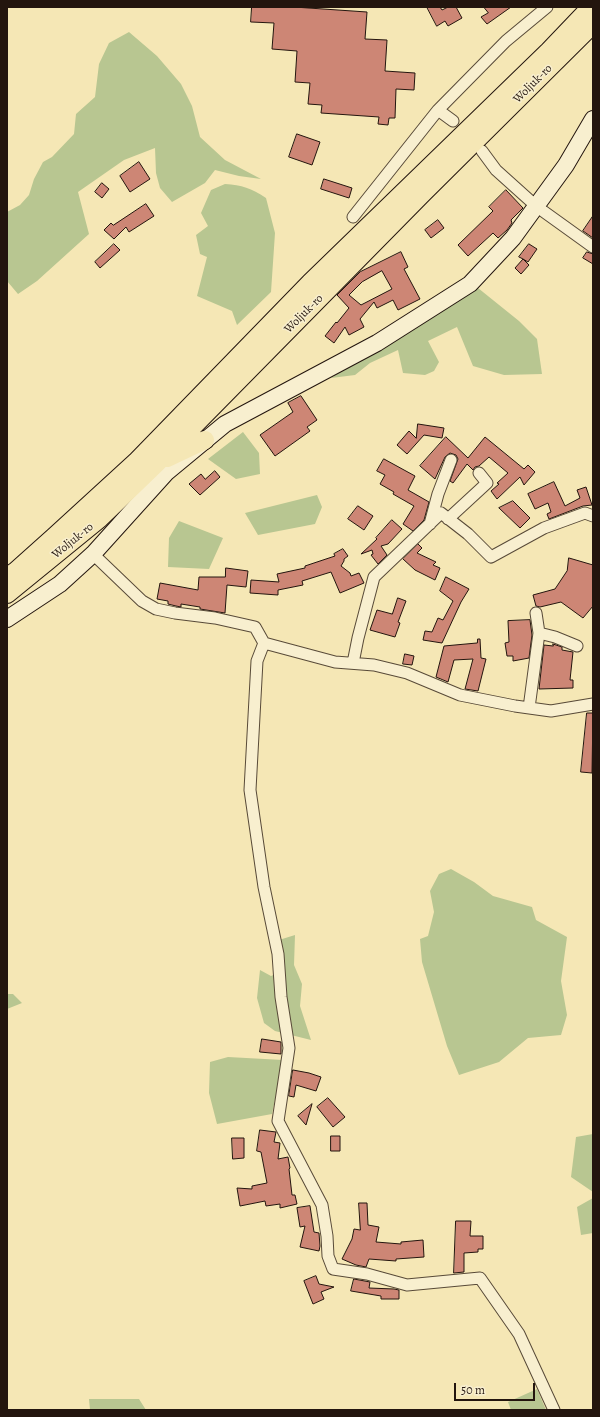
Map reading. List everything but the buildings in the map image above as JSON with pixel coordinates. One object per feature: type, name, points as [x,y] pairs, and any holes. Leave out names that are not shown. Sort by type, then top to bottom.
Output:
[{"type":"main road","name":"Woljuk-ro","points":[[10,574],[136,462],[310,283],[591,7]]},
{"type":"main road","name":"Woljuk-ro","points":[[7,594],[99,520],[593,24]]},
{"type":"main road","points":[[157,463],[205,440]]},
{"type":"street","points":[[353,217],[438,110],[506,41],[547,7]]},
{"type":"street","points":[[438,110],[453,121]]},
{"type":"street","points":[[7,619],[60,584],[93,554],[167,472],[225,424],[377,343],[470,284],[513,238],[566,165],[593,118]]},
{"type":"street","points":[[482,151],[496,170],[536,206],[593,247]]},
{"type":"street","points":[[430,525],[438,494],[451,460]]},
{"type":"street","points":[[448,519],[487,483],[479,473]]},
{"type":"street","points":[[353,663],[374,577],[441,513],[468,534],[490,557],[544,528],[585,513],[593,516]]},
{"type":"street","points":[[93,554],[142,601],[156,609],[215,618],[255,627],[264,644],[335,662],[374,665],[407,673],[460,695],[529,708],[551,711],[593,704]]},
{"type":"street","points":[[529,708],[539,633],[536,613]]},
{"type":"street","points":[[539,633],[556,637],[577,646]]},
{"type":"street","points":[[264,644],[257,661],[250,790],[264,887],[278,954],[281,997],[289,1048],[278,1121],[322,1205],[327,1236],[328,1256],[333,1269],[367,1274],[407,1285],[480,1278],[519,1334],[554,1410]]},
{"type":"green space","points":[[129,32],[157,56],[181,84],[192,106],[200,137],[225,160],[261,179],[239,176],[215,170],[205,183],[172,202],[160,188],[156,173],[155,148],[124,160],[78,192],[89,234],[37,281],[18,294],[7,281],[7,212],[20,205],[29,195],[34,179],[43,162],[52,157],[74,134],[76,114],[95,97],[99,64],[109,43]]},
{"type":"green space","points":[[225,184],[246,188],[266,198],[275,233],[271,292],[237,325],[232,311],[197,296],[207,257],[200,254],[196,235],[208,226],[201,213],[211,190]]},
{"type":"green space","points":[[474,286],[519,321],[537,339],[542,374],[504,375],[473,366],[457,327],[428,341],[439,362],[434,371],[425,375],[403,373],[398,350],[370,363],[355,375],[331,378]]},
{"type":"green space","points":[[243,432],[259,453],[260,474],[236,479],[208,459]]},
{"type":"green space","points":[[317,495],[322,507],[315,524],[258,535],[245,513]]},
{"type":"green space","points":[[179,521],[223,538],[209,569],[168,567],[169,538]]},
{"type":"green space","points":[[451,869],[474,882],[493,896],[532,907],[536,920],[567,937],[561,981],[567,1015],[561,1035],[528,1038],[499,1062],[459,1075],[447,1046],[422,962],[420,939],[428,936],[434,912],[430,891],[439,874]]},
{"type":"green space","points":[[295,935],[294,965],[302,984],[300,1006],[311,1040],[275,1031],[264,1023],[257,998],[260,970],[271,976],[282,971],[279,940]]},
{"type":"green space","points":[[7,994],[13,994],[22,1003],[7,1009]]},
{"type":"green space","points":[[228,1057],[283,1060],[272,1114],[217,1124],[209,1093],[210,1062]]},
{"type":"green space","points":[[593,1134],[593,1192],[571,1177],[576,1137]]},
{"type":"green space","points":[[593,1198],[593,1233],[581,1235],[577,1207]]},
{"type":"green space","points":[[537,1389],[546,1410],[511,1410],[508,1402]]},
{"type":"green space","points":[[89,1399],[139,1399],[146,1410],[90,1410]]}]
